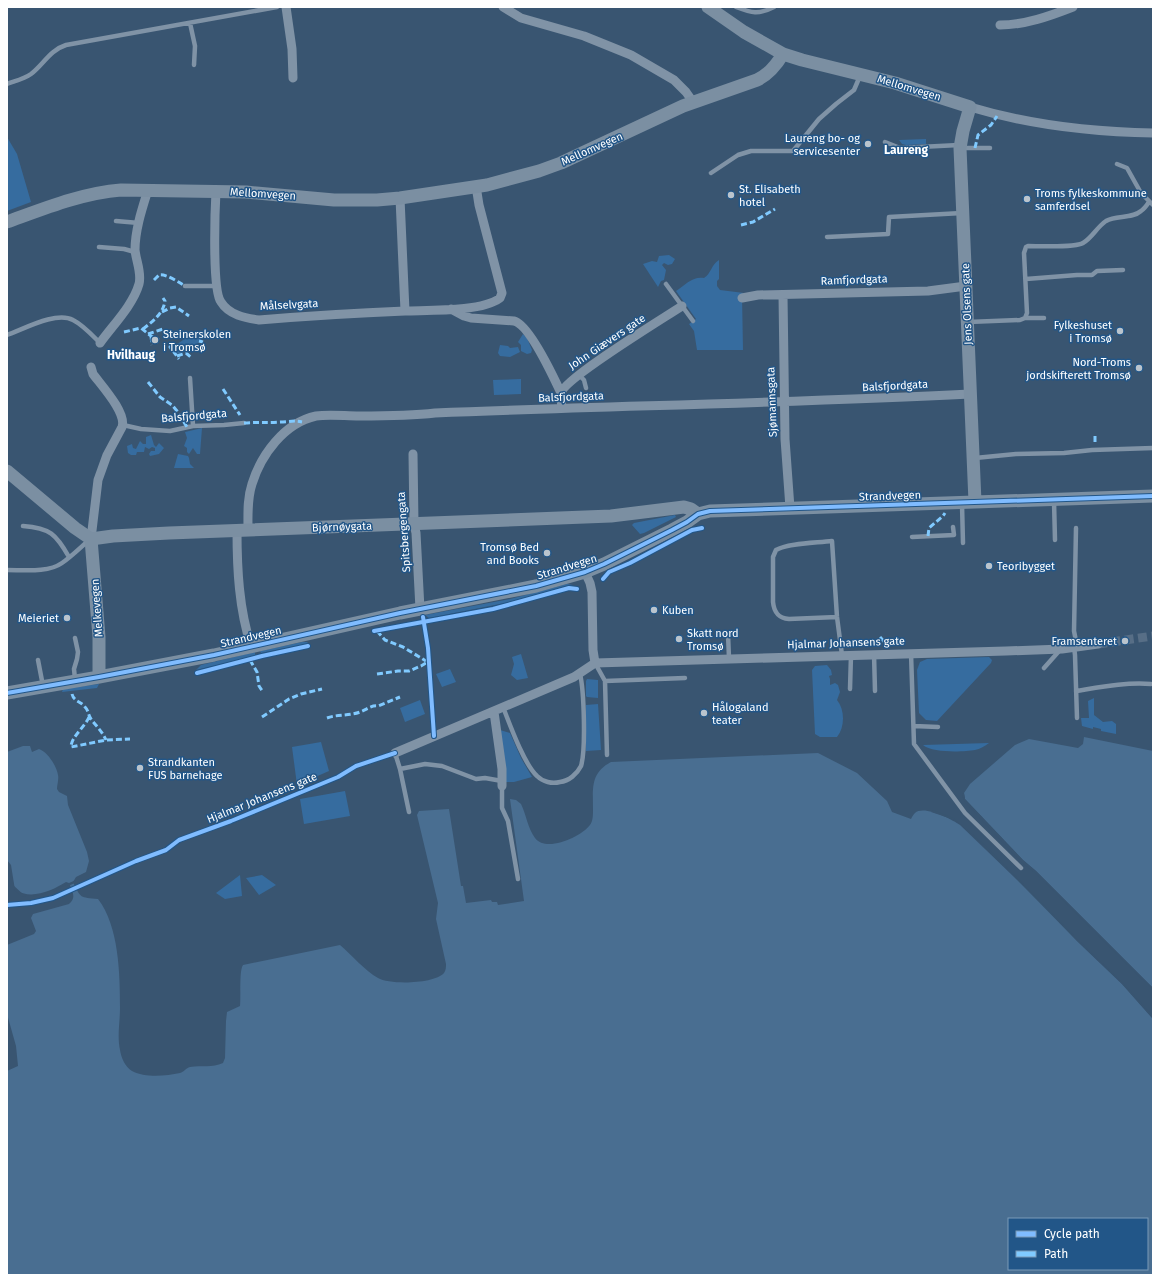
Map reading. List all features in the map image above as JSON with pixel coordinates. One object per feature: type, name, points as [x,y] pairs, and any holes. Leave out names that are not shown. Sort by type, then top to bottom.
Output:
[{"type":"street","points":[[286,7],[292,49],[293,78]]},
{"type":"street","points":[[503,7],[521,18],[591,38],[631,55],[674,80],[686,92],[693,102]]},
{"type":"street","points":[[708,7],[744,32],[783,54]]},
{"type":"street","points":[[1000,25],[1018,24],[1045,17],[1073,7]]},
{"type":"street","name":"Mellomvegen","points":[[7,222],[77,198],[121,190],[257,192],[334,200],[377,200],[400,198],[476,186],[514,178],[550,167],[693,102],[763,77],[783,54],[910,88],[997,116],[1066,128],[1153,133]]},
{"type":"street","name":"Jens Olsens gate","points":[[969,502],[973,458],[964,213],[960,147],[970,107]]},
{"type":"street","name":"Målselvgata","points":[[216,191],[216,286],[218,297],[223,305],[234,313],[259,320],[451,309],[492,304],[502,296],[479,205],[476,186]]},
{"type":"street","points":[[100,343],[119,318],[137,290],[140,279],[136,252],[136,238],[148,190]]},
{"type":"street","points":[[400,198],[406,311]]},
{"type":"street","name":"Ramfjordgata","points":[[742,298],[758,295],[928,291],[966,286]]},
{"type":"street","name":"Sjømannsgata","points":[[783,295],[786,463],[790,508]]},
{"type":"street","name":"John Giævers gate","points":[[561,393],[565,386],[579,375],[682,306]]},
{"type":"street","name":"Målselvgata","points":[[451,309],[471,318],[514,321],[519,323],[526,330],[534,343],[561,393]]},
{"type":"street","points":[[7,471],[75,528],[91,538],[98,480],[107,455],[123,425],[120,414],[93,374],[91,367]]},
{"type":"street","points":[[561,393],[562,408]]},
{"type":"street","name":"Balsfjordgata","points":[[251,646],[241,604],[242,530],[248,512],[250,490],[258,469],[271,448],[284,432],[302,422],[319,416],[409,415],[562,408],[854,400],[970,394]]},
{"type":"street","name":"Spitsbergengata","points":[[413,454],[414,524],[420,609]]},
{"type":"street","name":"Strandvegen","points":[[7,693],[214,655],[420,609],[529,588],[585,572],[604,564],[672,530],[698,514],[710,511],[1153,496]]},
{"type":"street","name":"Bjørnøygata","points":[[91,538],[242,530],[611,516],[684,508],[691,509],[698,514]]},
{"type":"street","name":"Melkevegen","points":[[91,538],[99,637],[99,677]]},
{"type":"street","points":[[395,753],[580,674],[595,663],[593,650],[592,592],[585,572]]},
{"type":"street","name":"Hjalmar Johansens gate","points":[[595,663],[1062,649],[1098,644]]},
{"type":"street","points":[[494,712],[502,770],[502,784]]},
{"type":"lane","points":[[7,84],[31,74],[60,47],[91,40],[277,7]]},
{"type":"lane","points":[[736,7],[757,13],[774,7]]},
{"type":"lane","points":[[190,23],[195,46],[194,65]]},
{"type":"lane","points":[[711,173],[738,155],[751,151],[793,151],[819,119],[854,90],[860,74]]},
{"type":"lane","points":[[885,142],[900,148],[990,148]]},
{"type":"lane","points":[[1025,318],[1027,313],[1024,254],[1026,247],[1082,244],[1106,221],[1134,215],[1141,212],[1151,203],[1141,193],[1127,168],[1118,164]]},
{"type":"lane","points":[[827,237],[888,234],[889,217],[964,213]]},
{"type":"lane","points":[[116,221],[139,222]]},
{"type":"lane","points":[[100,247],[124,249],[136,252]]},
{"type":"lane","points":[[1026,279],[1077,275],[1084,276],[1092,275],[1097,271],[1123,270]]},
{"type":"lane","points":[[666,284],[692,321]]},
{"type":"lane","points":[[185,286],[216,286]]},
{"type":"lane","points":[[7,335],[51,318],[61,317],[74,320],[100,343]]},
{"type":"lane","points":[[968,322],[1044,318]]},
{"type":"lane","points":[[579,375],[584,380],[586,388]]},
{"type":"lane","points":[[190,378],[193,426]]},
{"type":"lane","name":"Balsfjordgata","points":[[123,425],[141,429],[164,431],[179,430],[193,426],[244,423]]},
{"type":"lane","points":[[973,458],[1016,454],[1153,448]]},
{"type":"lane","points":[[1054,500],[1054,540]]},
{"type":"lane","points":[[963,543],[969,502]]},
{"type":"lane","points":[[23,526],[41,528],[51,532],[59,539],[69,557]]},
{"type":"lane","points":[[912,537],[954,535],[953,527]]},
{"type":"lane","points":[[1076,528],[1074,631],[1076,646],[1077,718]]},
{"type":"lane","points":[[7,570],[43,570],[61,564],[91,538]]},
{"type":"lane","points":[[837,617],[783,619],[777,614],[774,609],[773,602],[773,557],[776,550],[792,546],[832,542],[837,617],[841,623],[850,689]]},
{"type":"lane","points":[[728,634],[729,658]]},
{"type":"lane","points":[[75,638],[78,652],[74,669],[76,681]]},
{"type":"lane","points":[[1044,668],[1062,649]]},
{"type":"lane","points":[[911,653],[914,744],[965,813],[1021,868]]},
{"type":"lane","points":[[874,654],[875,691]]},
{"type":"lane","points":[[38,660],[43,686]]},
{"type":"lane","points":[[595,663],[605,681],[607,755]]},
{"type":"lane","points":[[503,708],[521,749],[535,774],[541,780],[550,783],[565,781],[574,776],[578,771],[583,754],[583,702],[580,674]]},
{"type":"lane","points":[[605,681],[685,678]]},
{"type":"lane","points":[[1076,691],[1109,685],[1129,685],[1139,683],[1151,684]]},
{"type":"lane","points":[[914,726],[938,726]]},
{"type":"lane","points":[[395,753],[410,812]]},
{"type":"lane","points":[[400,769],[425,764],[442,766],[476,779],[485,778],[502,784],[502,808],[508,821],[518,879]]},
{"type":"shaded area","points":[[7,137],[17,154],[31,202],[7,211]]},
{"type":"shaded area","points":[[926,139],[926,144],[906,145],[902,144],[899,140]]},
{"type":"shaded area","points":[[669,255],[675,259],[672,264],[668,265],[664,263],[662,265],[666,270],[664,280],[661,281],[658,287],[643,264],[652,261],[657,262],[659,256]]},
{"type":"shaded area","points":[[719,260],[719,279],[717,281],[717,286],[720,290],[744,293],[742,295],[743,350],[697,350],[694,331],[689,324],[696,319],[676,291],[696,278],[704,278],[714,264]]},
{"type":"shaded area","points":[[197,334],[200,335],[202,341],[186,351],[176,354],[173,347],[186,338]]},
{"type":"shaded area","points":[[523,334],[527,338],[532,350],[531,353],[527,354],[521,351],[521,345],[518,342]]},
{"type":"shaded area","points":[[500,345],[508,346],[510,348],[518,347],[520,352],[510,357],[500,356],[498,353]]},
{"type":"shaded area","points":[[521,379],[521,394],[494,395],[493,380]]},
{"type":"shaded area","points":[[202,428],[200,454],[197,454],[193,448],[189,454],[187,452],[187,448],[184,446],[187,438],[185,432]]},
{"type":"shaded area","points":[[151,435],[156,447],[159,443],[164,448],[159,454],[150,456],[149,454],[151,451],[155,451],[155,448],[152,447],[149,449],[145,447],[144,452],[137,452],[136,455],[131,455],[128,453],[127,446],[132,444],[133,448],[136,449],[140,441],[143,444],[146,444],[146,437]]},
{"type":"shaded area","points":[[178,454],[188,456],[190,464],[194,468],[174,468]]},
{"type":"shaded area","points":[[675,515],[676,517],[640,534],[632,525],[634,523]]},
{"type":"shaded area","points":[[567,584],[573,585],[510,602],[429,618],[425,615],[510,599]]},
{"type":"shaded area","points":[[308,642],[306,644],[261,653],[260,651]]},
{"type":"shaded area","points":[[255,652],[255,656],[196,670],[201,665]]},
{"type":"shaded area","points":[[521,654],[528,678],[517,680],[511,675],[514,664],[512,657]]},
{"type":"shaded area","points":[[989,657],[992,660],[991,663],[937,721],[926,720],[919,713],[917,670],[920,662],[927,659]]},
{"type":"shaded area","points":[[827,665],[831,670],[832,675],[829,676],[830,685],[835,683],[838,685],[840,692],[837,700],[843,713],[842,728],[837,737],[820,737],[815,734],[812,670],[815,666]]},
{"type":"shaded area","points":[[450,669],[456,682],[442,687],[436,674]]},
{"type":"shaded area","points":[[587,679],[598,680],[598,698],[586,696]]},
{"type":"shaded area","points":[[99,684],[97,688],[62,692],[63,689]]},
{"type":"shaded area","points":[[1094,698],[1094,715],[1103,722],[1112,721],[1116,724],[1116,734],[1101,731],[1101,729],[1093,727],[1093,729],[1082,726],[1081,718],[1089,718],[1088,701]]},
{"type":"shaded area","points":[[420,700],[425,714],[405,722],[400,708]]},
{"type":"shaded area","points":[[598,704],[601,750],[586,751],[586,705]]},
{"type":"shaded area","points":[[500,730],[510,733],[521,758],[532,777],[514,782],[506,782]]},
{"type":"shaded area","points":[[1084,737],[1153,751],[1153,988],[1036,871],[1023,860],[965,799],[964,793],[970,784],[1015,745],[1029,739],[1078,748],[1083,744]]},
{"type":"shaded area","points":[[321,742],[329,771],[297,785],[292,747]]},
{"type":"shaded area","points":[[989,743],[977,750],[963,751],[940,751],[927,748],[923,745]]},
{"type":"shaded area","points":[[23,746],[30,746],[32,752],[39,749],[46,753],[52,760],[58,777],[57,789],[59,792],[67,796],[68,805],[87,852],[89,861],[86,872],[76,877],[73,882],[78,892],[82,896],[98,899],[105,910],[114,936],[120,980],[119,1045],[121,1056],[125,1064],[132,1071],[143,1075],[168,1075],[183,1072],[190,1067],[223,1063],[225,1058],[227,1012],[240,1006],[243,965],[340,945],[368,971],[384,980],[392,982],[422,981],[439,977],[444,973],[446,970],[446,964],[436,919],[438,903],[417,815],[419,811],[449,809],[461,886],[463,886],[466,903],[491,900],[492,902],[497,902],[498,905],[524,901],[510,799],[516,800],[521,804],[535,838],[540,842],[555,844],[572,838],[586,830],[590,825],[593,816],[593,788],[596,776],[604,766],[611,762],[818,753],[857,773],[887,801],[892,812],[911,819],[915,813],[919,811],[931,812],[944,816],[960,825],[1122,984],[1153,1019],[1153,1275],[7,1275],[7,1071],[18,1066],[16,1046],[7,1014],[7,945],[34,934],[36,931],[31,918],[33,914],[69,904],[73,899],[73,896],[69,883],[66,882],[48,891],[35,894],[21,893],[15,890],[11,865],[7,860],[7,752]]},
{"type":"shaded area","points":[[345,791],[350,816],[304,824],[300,799]]},
{"type":"shaded area","points":[[240,875],[242,896],[225,899],[216,893]]},
{"type":"shaded area","points":[[262,875],[276,885],[259,895],[246,878]]},
{"type":"pier","points":[[964,793],[965,799],[1023,860],[1036,871],[1153,988],[1153,990],[1035,873],[1021,862],[964,801],[962,794]]},
{"type":"pier","points":[[933,810],[953,818],[985,845],[1078,940],[1123,983],[1153,1016],[1153,1019],[1122,984],[1077,941],[984,846],[960,824],[952,819],[931,812]]},
{"type":"pier","points":[[76,880],[75,883],[68,886],[67,884],[55,891],[42,894]]},
{"type":"pier","points":[[13,885],[25,896],[40,895],[33,897],[21,896],[13,889]]},
{"type":"tunnel","points":[[1098,644],[1153,636]]},
{"type":"marked path","points":[[975,148],[978,135],[991,125],[997,116]]},
{"type":"marked path","points":[[741,225],[753,222],[775,209]]},
{"type":"marked path","points":[[154,280],[159,275],[165,275],[185,286]]},
{"type":"marked path","points":[[143,329],[154,320],[162,310],[165,301],[163,298]]},
{"type":"marked path","points":[[162,312],[176,307],[189,316]]},
{"type":"marked path","points":[[124,332],[141,328],[159,340]]},
{"type":"marked path","points":[[148,334],[163,329]]},
{"type":"marked path","points":[[151,336],[152,345]]},
{"type":"marked path","points":[[199,341],[203,342]]},
{"type":"marked path","points":[[171,343],[170,347],[179,359]]},
{"type":"marked path","points":[[177,356],[186,353],[192,358]]},
{"type":"marked path","points":[[148,382],[160,397],[172,405],[187,427]]},
{"type":"marked path","points":[[223,389],[240,415]]},
{"type":"marked path","points":[[244,423],[302,422]]},
{"type":"marked path","points":[[1095,436],[1095,444]]},
{"type":"marked path","points":[[928,536],[929,528],[945,513]]},
{"type":"marked path","points":[[377,631],[385,640],[403,647],[426,661]]},
{"type":"marked path","points":[[880,637],[888,646]]},
{"type":"marked path","points":[[250,660],[257,672],[259,686],[263,692]]},
{"type":"marked path","points":[[377,674],[409,671],[429,661]]},
{"type":"marked path","points":[[262,717],[289,699],[301,694],[322,689]]},
{"type":"marked path","points":[[72,694],[74,699],[86,708],[90,718],[101,731],[106,740]]},
{"type":"marked path","points":[[327,718],[356,713],[400,697]]},
{"type":"marked path","points":[[89,717],[73,740],[71,747],[106,740],[130,739]]},
{"type":"cycle path","points":[[7,693],[214,655],[400,613],[536,586],[585,572],[604,564],[672,530],[698,514],[710,511],[1153,496]]},
{"type":"cycle path","points":[[603,579],[609,572],[630,563],[692,530],[702,528]]},
{"type":"cycle path","points":[[374,631],[493,609],[569,588],[577,589]]},
{"type":"cycle path","points":[[423,617],[428,648],[434,736]]},
{"type":"cycle path","points":[[197,673],[308,646]]},
{"type":"cycle path","points":[[7,905],[31,903],[53,898],[136,861],[166,850],[179,840],[231,821],[338,777],[356,766],[395,753]]},
{"type":"place","name":"Laureng bo- og servicesenter","points":[[868,144]]},
{"type":"place","name":"St. Elisabeth hotel","points":[[731,195]]},
{"type":"place","name":"Troms fylkeskommune samferdsel","points":[[1027,199]]},
{"type":"place","name":"Fylkeshuset i Tromsø","points":[[1120,331]]},
{"type":"place","name":"Steinerskolen i Tromsø","points":[[155,340]]},
{"type":"place","name":"Nord-Troms jordskifterett Tromsø","points":[[1139,368]]},
{"type":"place","name":"Tromsø Bed and Books","points":[[547,553]]},
{"type":"place","name":"Teoribygget","points":[[989,566]]},
{"type":"place","name":"Kuben","points":[[654,610]]},
{"type":"place","name":"Meieriet","points":[[67,618]]},
{"type":"place","name":"Skatt nord Tromsø","points":[[679,639]]},
{"type":"place","name":"Framsenteret","points":[[1125,641]]},
{"type":"place","name":"Hålogaland teater","points":[[704,713]]},
{"type":"place","name":"Strandkanten FUS barnehage","points":[[140,768]]},
{"type":"district","name":"Laureng","points":[[906,150]]},
{"type":"district","name":"Hvilhaug","points":[[131,355]]}]
